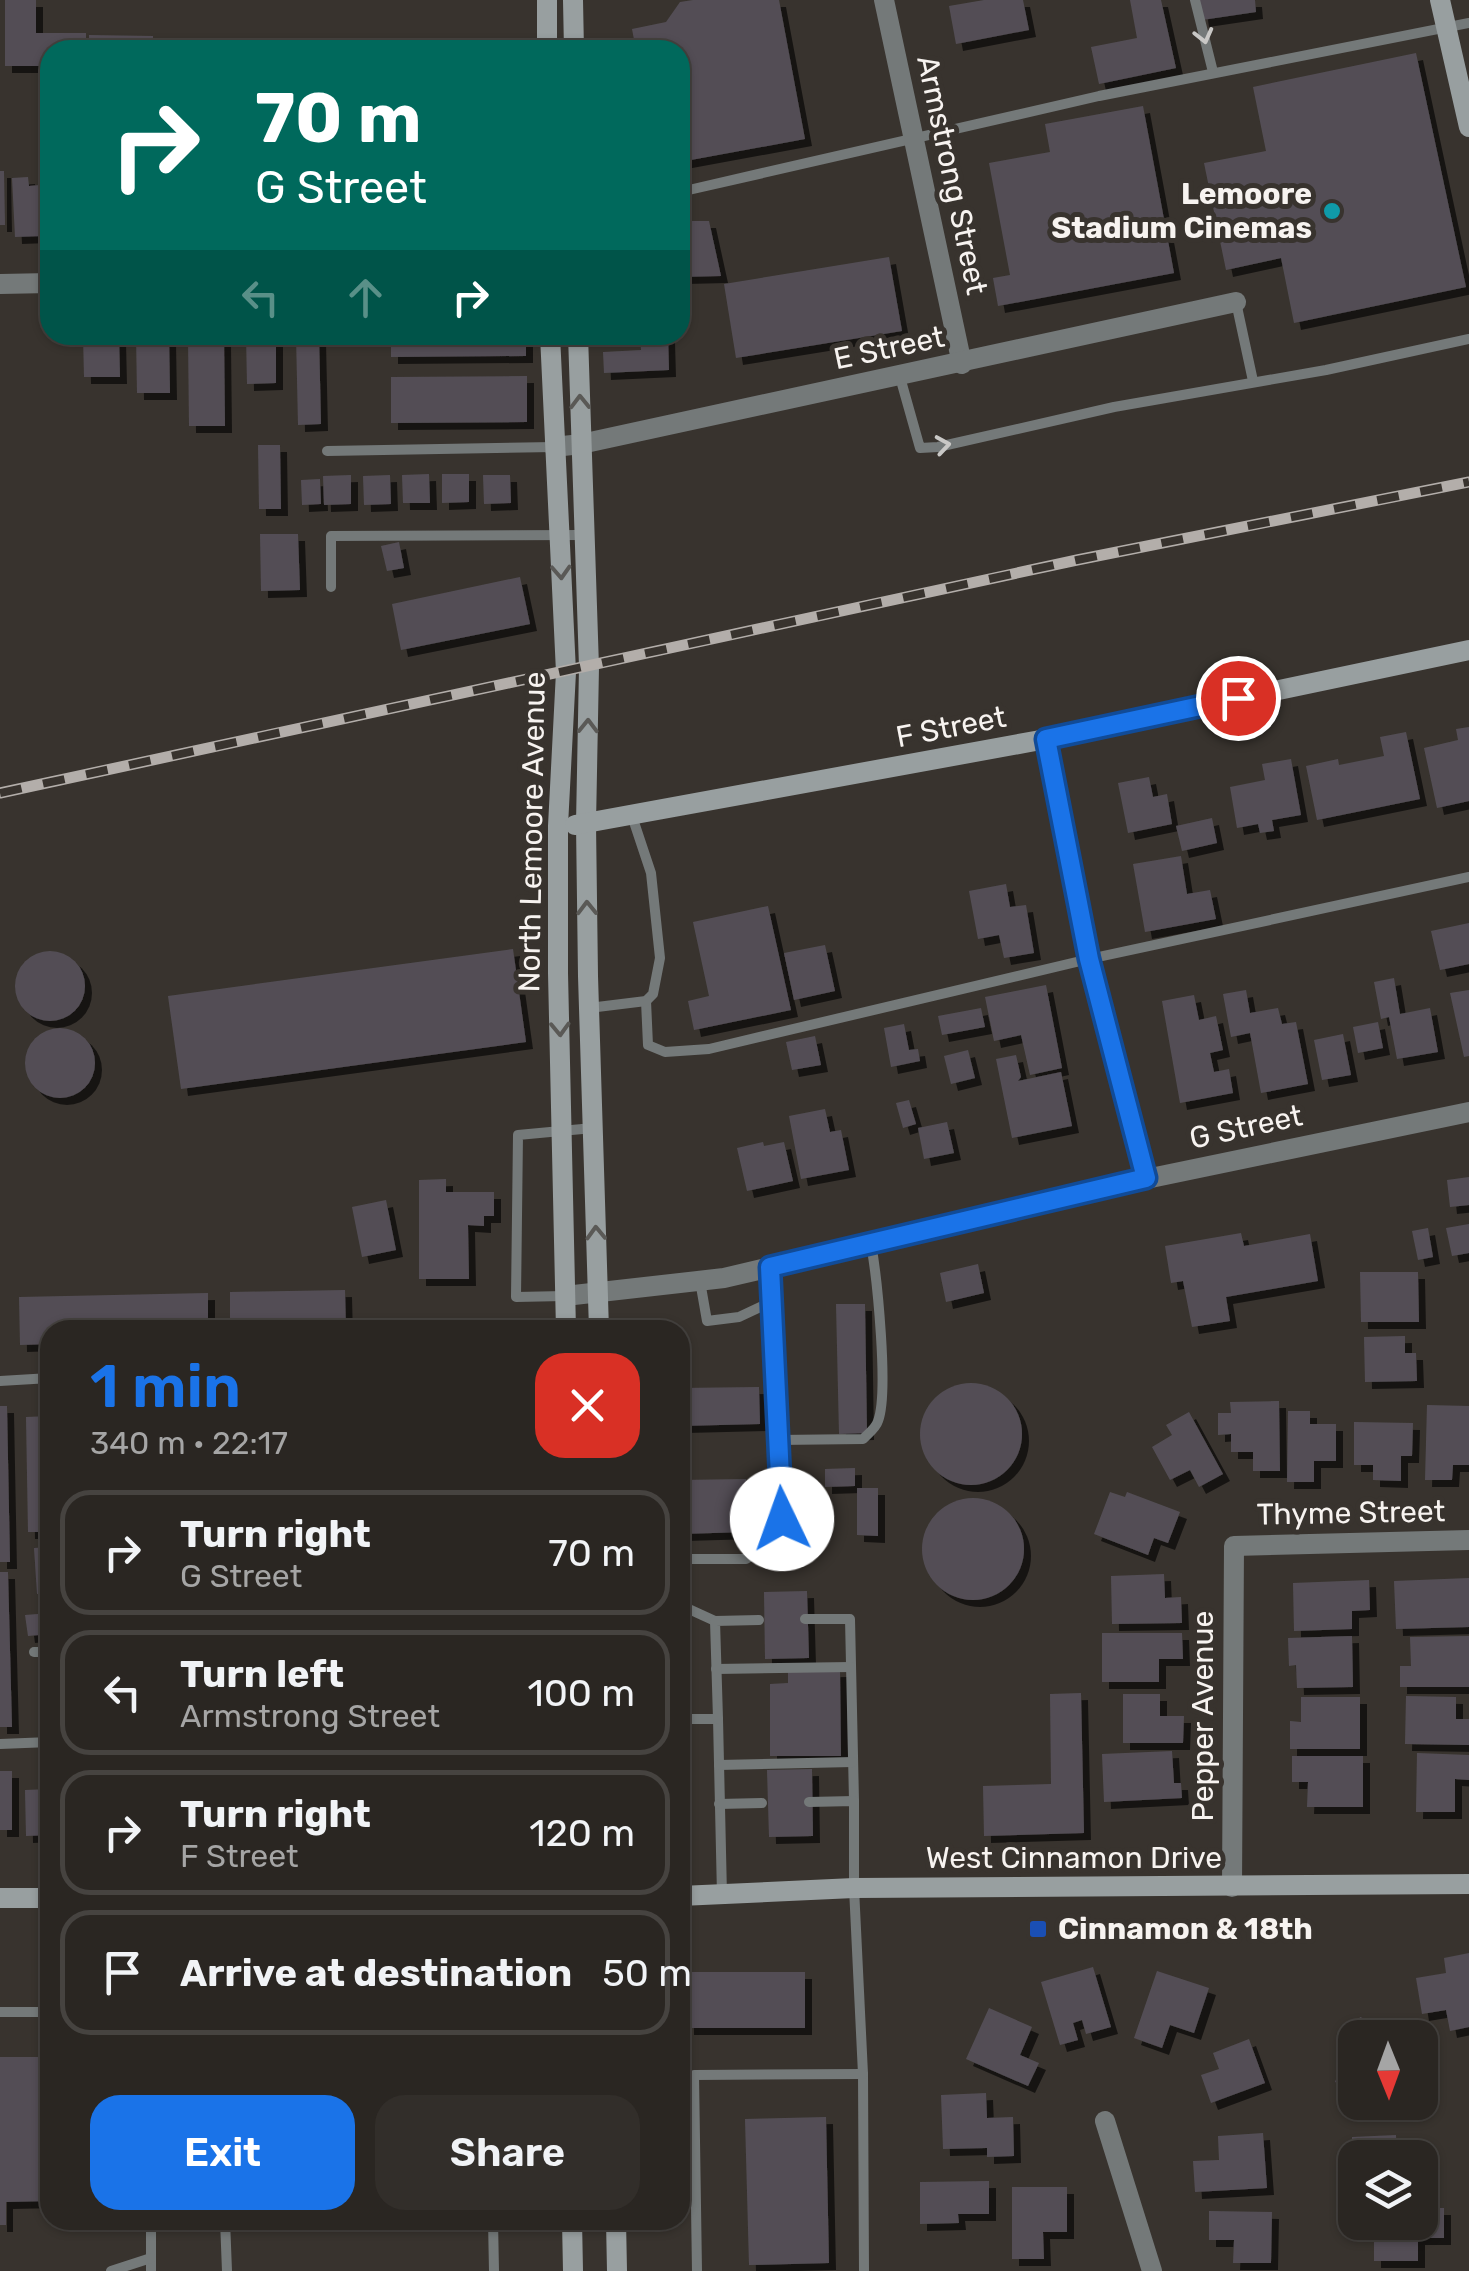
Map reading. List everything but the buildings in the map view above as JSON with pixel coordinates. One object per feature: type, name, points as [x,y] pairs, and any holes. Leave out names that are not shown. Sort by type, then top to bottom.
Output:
[{"type":"main road","points":[[547,0],[547,40]]},
{"type":"main road","points":[[574,0],[574,40]]},
{"type":"main road","points":[[1440,0],[1469,127]]},
{"type":"main road","name":"North Lemoore Avenue","points":[[550,345],[566,672],[558,826],[566,1320]]},
{"type":"main road","name":"North Lemoore Avenue","points":[[578,345],[589,667],[586,824],[599,1320]]},
{"type":"main road","name":"F Street","points":[[558,826],[632,816],[1046,739],[1469,650]]},
{"type":"main road","name":"West Cinnamon Drive","points":[[690,1896],[854,1888],[1469,1884]]},
{"type":"main road","points":[[0,1898],[40,1898]]},
{"type":"main road","points":[[572,2230],[573,2271]]},
{"type":"main road","points":[[616,2230],[617,2271]]},
{"type":"street","name":"Armstrong Street","points":[[884,0],[962,364]]},
{"type":"street","points":[[0,284],[40,283]]},
{"type":"street","name":"E Street","points":[[554,446],[580,444],[962,364],[1236,302]]},
{"type":"street","points":[[1046,739],[1089,959],[1146,1178]]},
{"type":"street","name":"G Street","points":[[565,1296],[700,1281],[770,1267],[1146,1178],[1469,1112]]},
{"type":"street","name":"Thyme Street","points":[[1234,1546],[1469,1540]]},
{"type":"street","name":"Pepper Avenue","points":[[1232,1887],[1234,1546]]},
{"type":"street","points":[[1105,2121],[1152,2271]]},
{"type":"lane","points":[[1195,0],[1213,72]]},
{"type":"lane","points":[[690,190],[1099,96],[1469,23]]},
{"type":"lane","points":[[1236,302],[1253,381]]},
{"type":"lane","points":[[900,377],[920,448],[938,448],[1114,407],[1361,363],[1469,338]]},
{"type":"lane","points":[[328,452],[554,446]]},
{"type":"lane","points":[[330,587],[331,536],[584,535]]},
{"type":"lane","points":[[589,1008],[646,1001],[653,994],[660,958],[652,873],[632,816]]},
{"type":"lane","points":[[646,1001],[648,1046],[665,1052],[709,1048],[1089,959],[1469,878]]},
{"type":"lane","points":[[565,1296],[516,1297],[518,1135],[593,1128]]},
{"type":"lane","points":[[778,1440],[863,1440],[878,1425],[882,1403],[877,1278],[870,1243]]},
{"type":"lane","points":[[690,1559],[746,1559],[771,1544],[782,1519],[770,1267]]},
{"type":"lane","points":[[700,1281],[707,1321],[739,1316],[771,1302]]},
{"type":"lane","points":[[0,1381],[40,1379]]},
{"type":"lane","points":[[690,1609],[715,1620],[759,1620]]},
{"type":"lane","points":[[805,1619],[850,1619],[854,1888],[863,2074],[864,2271]]},
{"type":"lane","points":[[715,1620],[722,1896]]},
{"type":"lane","points":[[34,1652],[40,1652]]},
{"type":"lane","points":[[716,1669],[851,1666]]},
{"type":"lane","points":[[690,1719],[718,1719]]},
{"type":"lane","points":[[0,1744],[40,1742]]},
{"type":"lane","points":[[719,1765],[853,1762]]},
{"type":"lane","points":[[810,1802],[854,1801]]},
{"type":"lane","points":[[719,1804],[762,1803]]},
{"type":"lane","points":[[0,2012],[40,2012]]},
{"type":"lane","points":[[690,2074],[863,2074]]},
{"type":"lane","points":[[694,2074],[697,2271]]},
{"type":"lane","points":[[151,2271],[153,2230]]},
{"type":"lane","points":[[226,2230],[227,2271]]},
{"type":"lane","points":[[493,2230],[494,2271]]},
{"type":"lane","points":[[110,2271],[151,2258]]},
{"type":"railway","points":[[0,793],[1077,560],[1469,482]]},
{"type":"place","name":"Lemoore Stadium Cinemas","points":[[1332,211]]},
{"type":"place","name":"Cinnamon & 18th","points":[[1038,1929]]},
{"type":"route","points":[[782,1519],[770,1267],[1146,1178],[1089,959],[1046,739],[1238,698]]}]
